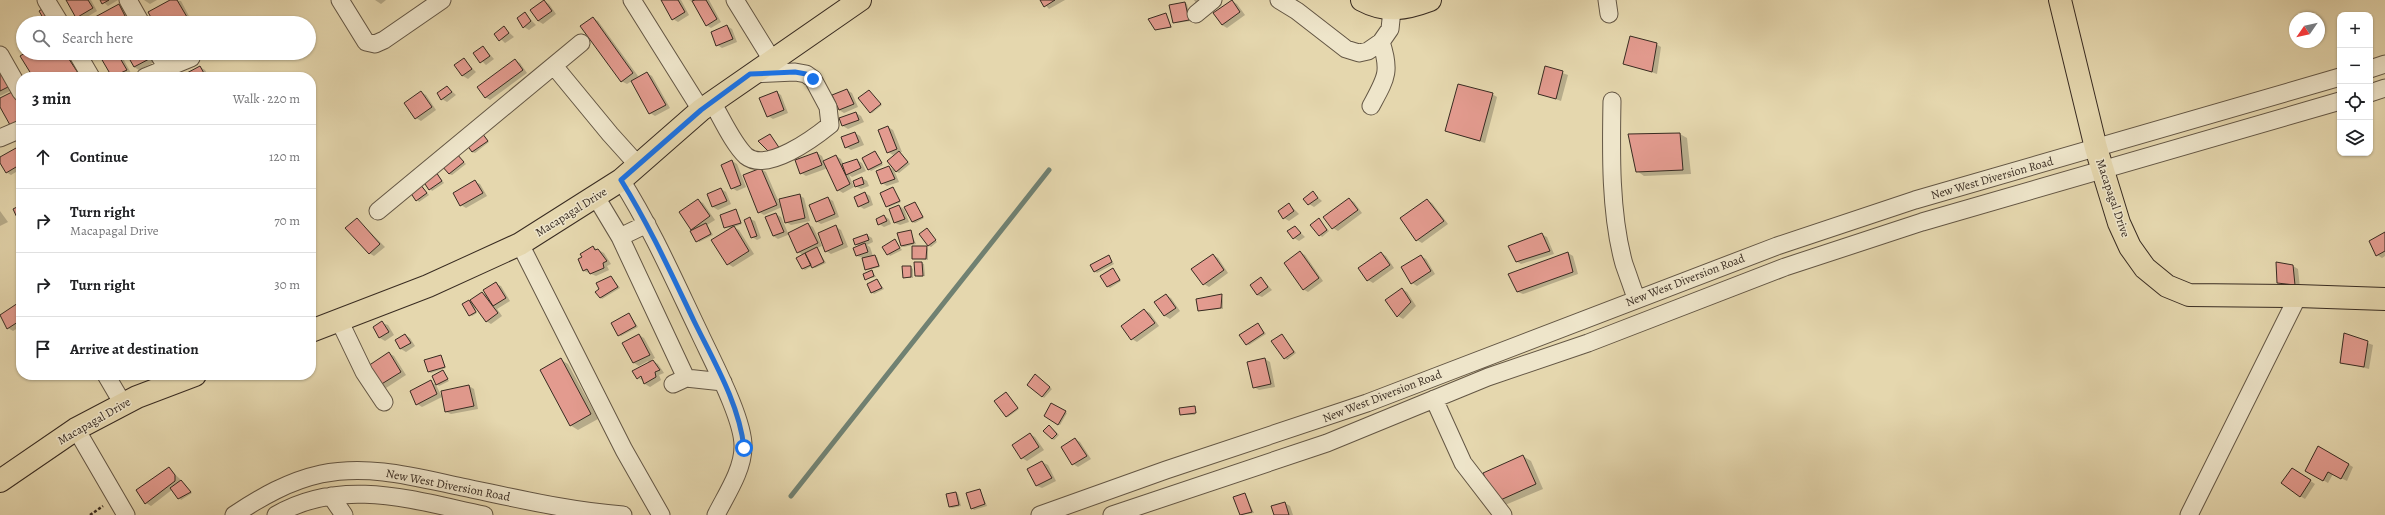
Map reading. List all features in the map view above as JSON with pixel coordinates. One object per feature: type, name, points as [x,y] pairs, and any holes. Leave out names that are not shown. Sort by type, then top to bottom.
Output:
[{"type":"main road","name":"Macapagal Drive","points":[[316,329],[428,286],[520,244],[621,180],[637,164],[706,106],[750,74],[860,0]]},
{"type":"main road","points":[[1362,0],[1372,5],[1392,10],[1408,8],[1430,0]]},
{"type":"main road","name":"Macapagal Drive","points":[[2060,0],[2102,171],[2119,223],[2130,247],[2145,268],[2167,286],[2189,295],[2298,296],[2385,299]]},
{"type":"main road","name":"Macapagal Drive","points":[[0,480],[76,429],[123,404],[183,380]]},
{"type":"street","points":[[46,0],[56,16]]},
{"type":"street","points":[[128,0],[137,16]]},
{"type":"street","points":[[340,0],[366,42],[375,44],[384,40],[442,0]]},
{"type":"street","points":[[632,0],[706,106],[746,155],[753,160],[761,161],[794,150],[811,142],[830,125],[828,107],[813,79],[806,74],[795,72],[750,74]]},
{"type":"street","points":[[735,0],[772,60]]},
{"type":"street","points":[[1196,14],[1213,0]]},
{"type":"street","points":[[1279,0],[1298,11],[1346,49],[1359,53],[1368,51],[1380,42],[1390,29],[1392,10]]},
{"type":"street","points":[[1371,106],[1387,71],[1388,62],[1380,42]]},
{"type":"street","points":[[378,211],[581,43]]},
{"type":"street","points":[[0,55],[16,83]]},
{"type":"street","points":[[81,60],[88,72]]},
{"type":"street","points":[[162,60],[167,68]]},
{"type":"street","points":[[157,72],[186,60]]},
{"type":"street","points":[[2373,67],[2385,64]]},
{"type":"street","points":[[554,66],[610,134],[637,164]]},
{"type":"street","name":"New West Diversion Road","points":[[1040,515],[1166,470],[1367,403],[1480,359],[1513,348],[1636,298],[1777,246],[1915,200],[2337,78]]},
{"type":"street","points":[[2373,91],[2385,88]]},
{"type":"street","points":[[1612,101],[1611,142],[1616,210],[1624,263],[1636,298]]},
{"type":"street","name":"New West Diversion Road","points":[[1112,515],[1327,443],[1488,377],[1588,343],[1792,265],[1922,222],[2337,103]]},
{"type":"street","points":[[0,138],[16,131]]},
{"type":"street","points":[[621,180],[647,224],[723,382],[742,432],[744,448],[740,462],[716,515]]},
{"type":"street","points":[[596,197],[620,237],[680,381],[723,382]]},
{"type":"street","points":[[620,237],[647,224]]},
{"type":"street","points":[[520,244],[624,450],[661,515]]},
{"type":"street","points":[[2190,515],[2298,296]]},
{"type":"street","points":[[339,320],[364,372],[384,402]]},
{"type":"street","points":[[109,380],[123,404]]},
{"type":"street","points":[[1434,399],[1463,463],[1504,515]]},
{"type":"street","points":[[76,429],[126,515]]},
{"type":"street","name":"New West Diversion Road","points":[[234,515],[267,494],[290,483],[321,474],[350,471],[382,471],[413,476],[541,504],[592,513],[623,515]]},
{"type":"street","name":"New West Diversion Road","points":[[276,515],[298,505],[331,496],[380,494],[484,515]]},
{"type":"street","points":[[331,496],[344,515]]},
{"type":"building","points":[[66,0],[88,0],[93,8],[79,16],[75,16]]},
{"type":"building","points":[[100,0],[109,0],[102,4]]},
{"type":"building","points":[[170,0],[177,0],[186,16],[150,16],[148,12]]},
{"type":"building","points":[[544,0],[552,11],[538,21],[530,10]]},
{"type":"building","points":[[661,0],[678,0],[685,12],[672,20]]},
{"type":"building","points":[[706,0],[717,19],[706,26],[692,1]]},
{"type":"building","points":[[1040,0],[1055,0],[1044,7]]},
{"type":"building","points":[[1232,0],[1240,12],[1222,25],[1213,13]]},
{"type":"building","points":[[1185,2],[1189,20],[1173,23],[1169,5]]},
{"type":"building","points":[[119,4],[125,16],[97,16]]},
{"type":"building","points":[[47,6],[53,16],[42,16],[39,11]]},
{"type":"building","points":[[525,12],[531,21],[523,28],[517,18]]},
{"type":"building","points":[[1166,13],[1171,27],[1155,30],[1148,19]]},
{"type":"building","points":[[593,17],[633,73],[621,82],[580,26]]},
{"type":"building","points":[[727,25],[733,39],[716,46],[711,32]]},
{"type":"building","points":[[504,26],[509,33],[499,41],[494,34]]},
{"type":"building","points":[[1630,36],[1657,43],[1652,72],[1623,64]]},
{"type":"building","points":[[483,46],[490,56],[480,63],[473,53]]},
{"type":"building","points":[[464,58],[472,69],[462,76],[454,65]]},
{"type":"building","points":[[515,59],[523,70],[485,98],[477,87]]},
{"type":"building","points":[[22,60],[70,60],[77,72],[30,72]]},
{"type":"building","points":[[102,60],[121,60],[127,70],[123,72],[109,72]]},
{"type":"building","points":[[130,60],[147,60],[134,67]]},
{"type":"building","points":[[200,66],[203,72],[189,72]]},
{"type":"building","points":[[1545,66],[1563,71],[1556,99],[1538,94]]},
{"type":"building","points":[[0,68],[10,86],[0,91]]},
{"type":"building","points":[[647,72],[666,105],[649,114],[631,81]]},
{"type":"building","points":[[1458,84],[1493,93],[1480,141],[1445,131]]},
{"type":"building","points":[[447,86],[452,92],[441,100],[437,93]]},
{"type":"building","points":[[847,89],[854,104],[839,110],[832,95]]},
{"type":"building","points":[[869,90],[881,104],[870,113],[858,98]]},
{"type":"building","points":[[14,91],[16,95],[16,122],[10,125],[0,107],[0,98]]},
{"type":"building","points":[[421,91],[432,107],[415,119],[404,103]]},
{"type":"building","points":[[777,91],[784,110],[767,117],[759,98]]},
{"type":"building","points":[[856,112],[859,120],[842,126],[839,118]]},
{"type":"building","points":[[888,126],[897,149],[887,153],[878,130]]},
{"type":"building","points":[[855,132],[859,142],[845,148],[841,137]]},
{"type":"building","points":[[482,133],[488,141],[472,152],[466,144]]},
{"type":"building","points":[[1680,133],[1683,170],[1636,172],[1628,134]]},
{"type":"building","points":[[770,134],[780,149],[771,154],[758,141]]},
{"type":"building","points":[[16,148],[16,167],[6,173],[0,163],[0,157]]},
{"type":"building","points":[[875,151],[882,163],[868,170],[862,158]]},
{"type":"building","points":[[899,151],[908,162],[896,172],[887,161]]},
{"type":"building","points":[[817,152],[822,165],[800,174],[795,160]]},
{"type":"building","points":[[456,153],[464,162],[449,174],[441,165]]},
{"type":"building","points":[[836,155],[850,184],[837,191],[823,161]]},
{"type":"building","points":[[857,159],[861,168],[846,175],[842,164]]},
{"type":"building","points":[[732,160],[741,185],[731,189],[721,165]]},
{"type":"building","points":[[889,166],[895,179],[881,184],[876,171]]},
{"type":"building","points":[[761,168],[777,205],[758,213],[743,175]]},
{"type":"building","points":[[436,172],[442,181],[429,190],[423,181]]},
{"type":"building","points":[[862,177],[864,184],[855,187],[853,181]]},
{"type":"building","points":[[475,180],[483,193],[460,206],[453,193]]},
{"type":"building","points":[[420,184],[427,193],[416,201],[410,192]]},
{"type":"building","points":[[893,187],[900,201],[886,207],[880,193]]},
{"type":"building","points":[[721,188],[727,201],[712,207],[707,194]]},
{"type":"building","points":[[1313,191],[1318,198],[1308,205],[1303,199]]},
{"type":"building","points":[[865,192],[869,202],[858,207],[854,197]]},
{"type":"building","points":[[800,194],[805,218],[785,223],[779,199]]},
{"type":"building","points":[[828,197],[835,214],[816,222],[809,205]]},
{"type":"building","points":[[1349,198],[1358,210],[1332,229],[1323,217]]},
{"type":"building","points":[[698,199],[710,216],[691,230],[679,212]]},
{"type":"building","points":[[1427,199],[1444,221],[1416,241],[1400,218]]},
{"type":"building","points":[[915,202],[923,217],[912,222],[904,207]]},
{"type":"building","points":[[1289,203],[1294,211],[1283,219],[1278,211]]},
{"type":"building","points":[[899,205],[905,219],[894,223],[889,209]]},
{"type":"building","points":[[16,208],[16,215],[13,209]]},
{"type":"building","points":[[736,209],[741,223],[724,228],[720,215]]},
{"type":"building","points":[[776,213],[784,232],[773,236],[765,217]]},
{"type":"building","points":[[884,215],[887,221],[878,225],[876,219]]},
{"type":"building","points":[[750,217],[757,236],[751,238],[744,220]]},
{"type":"building","points":[[357,218],[380,244],[369,254],[345,228]]},
{"type":"building","points":[[1319,218],[1327,230],[1319,236],[1310,225]]},
{"type":"building","points":[[706,223],[711,234],[696,242],[690,231]]},
{"type":"building","points":[[808,223],[818,243],[797,253],[788,233]]},
{"type":"building","points":[[836,225],[843,244],[825,252],[818,233]]},
{"type":"building","points":[[734,226],[749,251],[727,265],[711,240]]},
{"type":"building","points":[[1295,226],[1301,233],[1293,239],[1287,231]]},
{"type":"building","points":[[927,228],[936,240],[928,246],[919,234]]},
{"type":"building","points":[[911,230],[914,243],[901,246],[897,233]]},
{"type":"building","points":[[2385,232],[2385,251],[2376,256],[2369,241]]},
{"type":"building","points":[[1542,233],[1550,251],[1516,262],[1508,246]]},
{"type":"building","points":[[867,234],[869,240],[855,245],[853,239]]},
{"type":"building","points":[[895,239],[900,248],[887,255],[882,247]]},
{"type":"building","points":[[865,243],[868,252],[856,256],[853,248]]},
{"type":"building","points":[[593,246],[595,250],[598,249],[607,261],[603,263],[604,268],[590,274],[587,269],[583,271],[578,259],[582,257],[580,254]]},
{"type":"building","points":[[912,246],[927,246],[926,259],[912,259]]},
{"type":"building","points":[[817,247],[824,262],[812,268],[805,253]]},
{"type":"building","points":[[1300,251],[1319,278],[1303,290],[1284,263]]},
{"type":"building","points":[[1381,252],[1390,265],[1367,281],[1358,268]]},
{"type":"building","points":[[1568,252],[1573,272],[1517,292],[1508,274]]},
{"type":"building","points":[[805,253],[811,265],[802,269],[796,258]]},
{"type":"building","points":[[1213,254],[1224,270],[1203,285],[1191,269]]},
{"type":"building","points":[[875,255],[879,266],[865,270],[862,258]]},
{"type":"building","points":[[1109,255],[1112,262],[1094,272],[1090,265]]},
{"type":"building","points":[[1421,255],[1431,271],[1411,284],[1401,267]]},
{"type":"building","points":[[914,262],[922,262],[923,276],[915,276]]},
{"type":"building","points":[[2276,262],[2293,265],[2295,285],[2277,283]]},
{"type":"building","points":[[902,266],[911,266],[911,277],[903,278]]},
{"type":"building","points":[[1113,268],[1120,280],[1107,287],[1100,276]]},
{"type":"building","points":[[872,270],[874,276],[865,280],[863,274]]},
{"type":"building","points":[[611,276],[618,287],[600,298],[595,292],[599,289],[596,283]]},
{"type":"building","points":[[1261,277],[1268,287],[1257,295],[1250,285]]},
{"type":"building","points":[[877,279],[882,288],[871,293],[867,284]]},
{"type":"building","points":[[496,282],[506,298],[493,306],[483,290]]},
{"type":"building","points":[[1402,288],[1411,302],[1397,317],[1385,300]]},
{"type":"building","points":[[482,292],[498,313],[486,322],[470,300]]},
{"type":"building","points":[[1166,294],[1176,308],[1164,316],[1154,302]]},
{"type":"building","points":[[1222,294],[1221,308],[1198,311],[1196,299]]},
{"type":"building","points":[[469,300],[476,312],[469,316],[462,304]]},
{"type":"building","points":[[16,304],[16,323],[7,329],[0,315]]},
{"type":"building","points":[[1144,309],[1155,323],[1131,340],[1121,326]]},
{"type":"building","points":[[629,313],[636,326],[618,336],[611,323]]},
{"type":"building","points":[[382,321],[389,332],[379,338],[373,327]]},
{"type":"building","points":[[1258,323],[1264,333],[1246,345],[1239,335]]},
{"type":"building","points":[[2344,333],[2368,341],[2364,367],[2340,363]]},
{"type":"building","points":[[405,334],[411,343],[400,349],[395,340]]},
{"type":"building","points":[[639,334],[650,355],[633,363],[622,343]]},
{"type":"building","points":[[1282,334],[1294,352],[1284,359],[1271,341]]},
{"type":"building","points":[[389,352],[401,372],[380,385],[368,366]]},
{"type":"building","points":[[441,355],[445,367],[428,372],[424,360]]},
{"type":"building","points":[[561,358],[591,414],[570,426],[540,370]]},
{"type":"building","points":[[1265,358],[1271,384],[1253,388],[1247,362]]},
{"type":"building","points":[[653,360],[660,370],[655,372],[656,377],[644,384],[641,376],[637,379],[632,371]]},
{"type":"building","points":[[443,370],[448,379],[436,385],[432,376]]},
{"type":"building","points":[[1035,374],[1050,387],[1042,397],[1027,385]]},
{"type":"building","points":[[431,380],[437,394],[416,405],[410,391]]},
{"type":"building","points":[[469,385],[474,406],[445,412],[441,391]]},
{"type":"building","points":[[1006,392],[1018,408],[1006,417],[994,401]]},
{"type":"building","points":[[1051,403],[1066,411],[1058,425],[1044,416]]},
{"type":"building","points":[[1195,406],[1196,413],[1180,415],[1179,408]]},
{"type":"building","points":[[1049,425],[1057,434],[1052,439],[1043,431]]},
{"type":"building","points":[[1030,433],[1039,447],[1021,459],[1012,445]]},
{"type":"building","points":[[1075,438],[1087,456],[1072,465],[1061,447]]},
{"type":"building","points":[[2318,446],[2349,464],[2341,479],[2328,472],[2323,481],[2305,471]]},
{"type":"building","points":[[1523,455],[1536,484],[1496,502],[1483,473]]},
{"type":"building","points":[[1042,461],[1052,478],[1036,486],[1027,469]]},
{"type":"building","points":[[169,467],[175,475],[175,481],[145,504],[136,490]]},
{"type":"building","points":[[2292,468],[2311,480],[2300,497],[2281,483]]},
{"type":"building","points":[[181,480],[191,492],[178,499],[170,488]]},
{"type":"building","points":[[980,489],[985,504],[971,509],[966,493]]},
{"type":"building","points":[[956,492],[959,505],[949,507],[946,494]]},
{"type":"building","points":[[1245,493],[1252,512],[1240,515],[1233,497]]},
{"type":"building","points":[[1285,502],[1289,515],[1274,515],[1271,506]]},
{"type":"waterway","points":[[791,496],[1049,170]]},
{"type":"route","points":[[744,448],[742,432],[723,382],[647,224],[621,180],[637,164],[701,110],[750,74],[795,72],[806,74],[813,79]]}]
